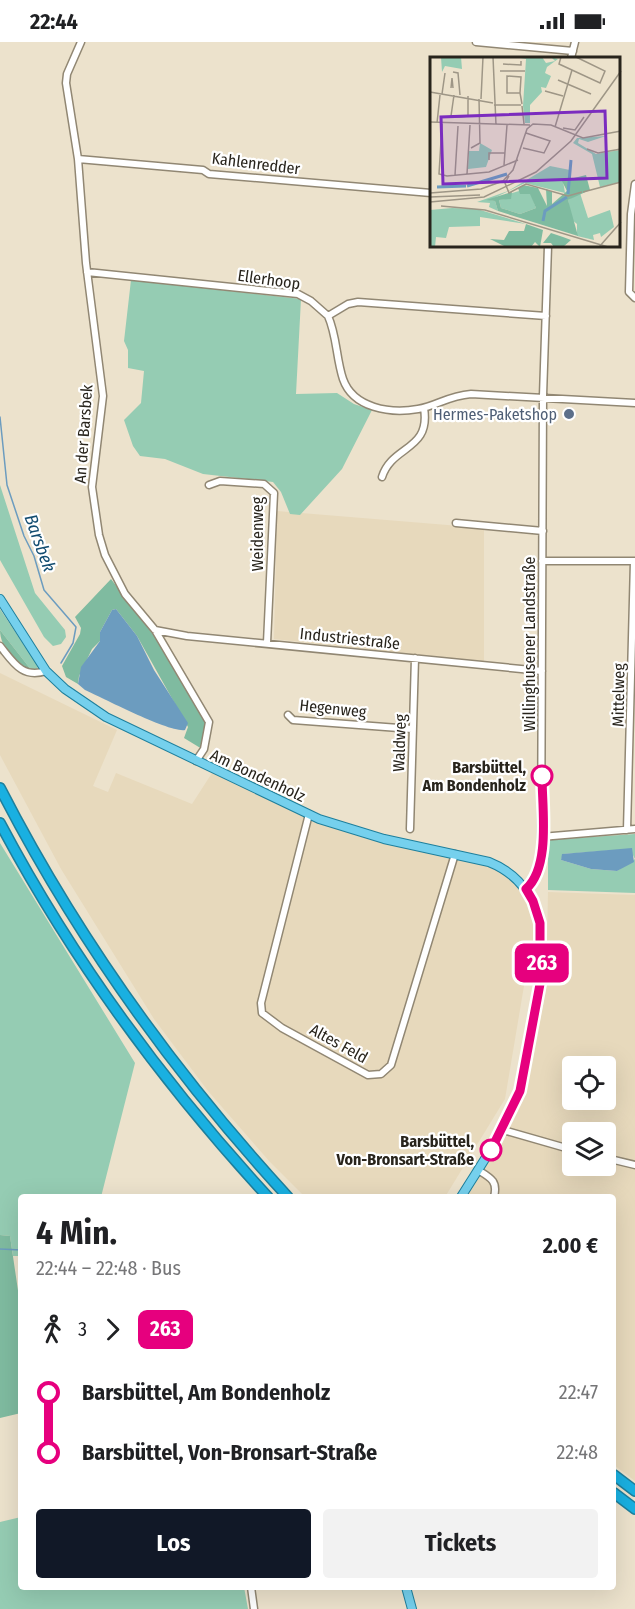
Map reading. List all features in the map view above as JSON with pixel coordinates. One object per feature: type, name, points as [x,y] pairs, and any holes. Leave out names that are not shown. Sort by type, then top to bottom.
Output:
[{"type":"highway","points":[[0,788],[49,878],[144,1025],[230,1134],[285,1194]]},
{"type":"highway","points":[[0,824],[103,993],[180,1096],[265,1194]]},
{"type":"highway","points":[[616,1477],[635,1491]]},
{"type":"highway","points":[[616,1495],[635,1509]]},
{"type":"main road","name":"Am Bondenholz","points":[[0,599],[46,671],[65,689],[106,717],[309,814],[384,839],[497,865],[526,889]]},
{"type":"main road","points":[[463,1194],[503,1130],[520,1091],[540,984],[540,923],[533,901],[526,889]]},
{"type":"main road","points":[[407,1590],[412,1609]]},
{"type":"street","name":"An der Barsbek","points":[[81,42],[67,74],[66,83],[78,159],[87,272],[103,396],[92,487],[99,534],[105,555],[125,594],[155,630],[209,722],[204,749],[196,761]]},
{"type":"street","points":[[476,42],[572,55],[575,42]]},
{"type":"street","name":"Kahlenredder","points":[[78,159],[203,170],[209,174],[430,194]]},
{"type":"street","points":[[635,184],[631,214],[629,292],[635,298]]},
{"type":"street","name":"Willinghusener Landstraße","points":[[526,889],[539,872],[541,837],[543,396],[548,248]]},
{"type":"street","name":"Ellerhoop","points":[[87,272],[298,294],[328,316]]},
{"type":"street","points":[[546,316],[358,302],[348,304],[328,316],[333,328],[343,378],[352,396],[376,408],[410,410],[424,408],[451,396],[543,396],[635,403]]},
{"type":"street","points":[[382,477],[389,464],[419,439],[424,431],[424,408]]},
{"type":"street","name":"Weidenweg","points":[[209,485],[220,482],[264,484],[274,494],[267,643]]},
{"type":"street","points":[[456,523],[543,531]]},
{"type":"street","points":[[543,561],[634,561]]},
{"type":"street","name":"Mittelweg","points":[[627,830],[634,561]]},
{"type":"street","name":"Industriestraße","points":[[155,630],[187,636],[543,671]]},
{"type":"street","points":[[0,646],[17,667],[25,672],[46,671]]},
{"type":"street","name":"Waldweg","points":[[410,829],[416,658]]},
{"type":"street","name":"Hegenweg","points":[[288,715],[293,720],[412,729]]},
{"type":"street","name":"Altes Feld","points":[[309,814],[261,1002],[262,1013],[282,1028],[368,1074],[381,1074],[391,1065],[455,854]]},
{"type":"street","points":[[541,837],[635,829]]},
{"type":"street","points":[[503,1130],[562,1146]]},
{"type":"street","points":[[616,1161],[635,1166]]},
{"type":"street","points":[[478,1170],[494,1181],[495,1194]]},
{"type":"street","points":[[251,1590],[254,1609]]},
{"type":"shaded area","points":[[277,511],[484,528],[484,662],[274,639]]},
{"type":"shaded area","points":[[0,673],[117,730],[93,786],[108,792],[116,773],[192,804],[212,773],[319,822],[367,839],[487,864],[507,876],[527,902],[532,917],[535,948],[526,974],[505,1099],[447,1194],[302,1194],[270,1162],[208,1091],[154,1019],[61,869],[0,755]]},
{"type":"shaded area","points":[[548,892],[635,895],[635,1481],[616,1467],[616,1194],[468,1194],[502,1141],[525,1093],[546,991]]},
{"type":"green space","points":[[131,280],[301,299],[296,394],[337,393],[354,404],[372,410],[342,469],[300,515],[290,514],[281,492],[273,482],[203,474],[165,459],[140,456],[133,446],[124,420],[141,403],[144,371],[128,368],[128,350],[124,341]]},
{"type":"green space","points":[[0,485],[35,593],[65,630],[66,637],[61,644],[53,646],[44,637],[0,560]]},
{"type":"green space","points":[[111,579],[158,641],[208,724],[202,749],[184,738],[188,727],[137,636],[116,609],[112,610],[100,632],[100,641],[92,649],[79,676],[78,684],[66,677],[62,666],[81,628],[75,617]]},
{"type":"green space","points":[[0,609],[38,666],[37,671],[32,671],[0,630]]},
{"type":"green space","points":[[0,630],[32,671],[10,655],[3,643]]},
{"type":"green space","points":[[635,834],[635,859],[635,893],[548,890],[548,840]],"holes":[[[630,849],[635,859],[617,871],[591,869],[561,860],[563,854]]]},
{"type":"green space","points":[[0,843],[135,1063],[102,1194],[18,1194],[18,1256],[13,1256],[10,1236],[0,1235]]},
{"type":"green space","points":[[0,1235],[10,1236],[18,1291],[18,1414],[0,1418]]},
{"type":"green space","points":[[18,1518],[18,1590],[245,1590],[248,1609],[0,1609],[0,1522]]},
{"type":"water","points":[[116,609],[137,636],[154,670],[188,723],[185,730],[152,721],[85,690],[78,684],[81,667],[100,641],[100,632],[112,610]]},
{"type":"water","points":[[632,848],[634,862],[617,871],[591,869],[561,860],[562,854]]},
{"type":"waterway","name":"Barsbek","points":[[0,417],[7,485],[24,536],[34,556],[44,590],[76,627],[73,643],[61,663]]},
{"type":"waterway","points":[[0,1249],[18,1250]]},
{"type":"bus line","name":"263","points":[[491,1150],[503,1130],[520,1091],[540,984],[542,945],[540,923],[533,901],[526,889],[537,877],[542,860],[542,776]]},
{"type":"place","name":"Hermes-Paketshop","points":[[569,414]]},
{"type":"place","name":"Barsbüttel, Am Bondenholz","points":[[542,776]]},
{"type":"place","name":"Barsbüttel, Von-Bronsart-Straße","points":[[491,1150]]}]
